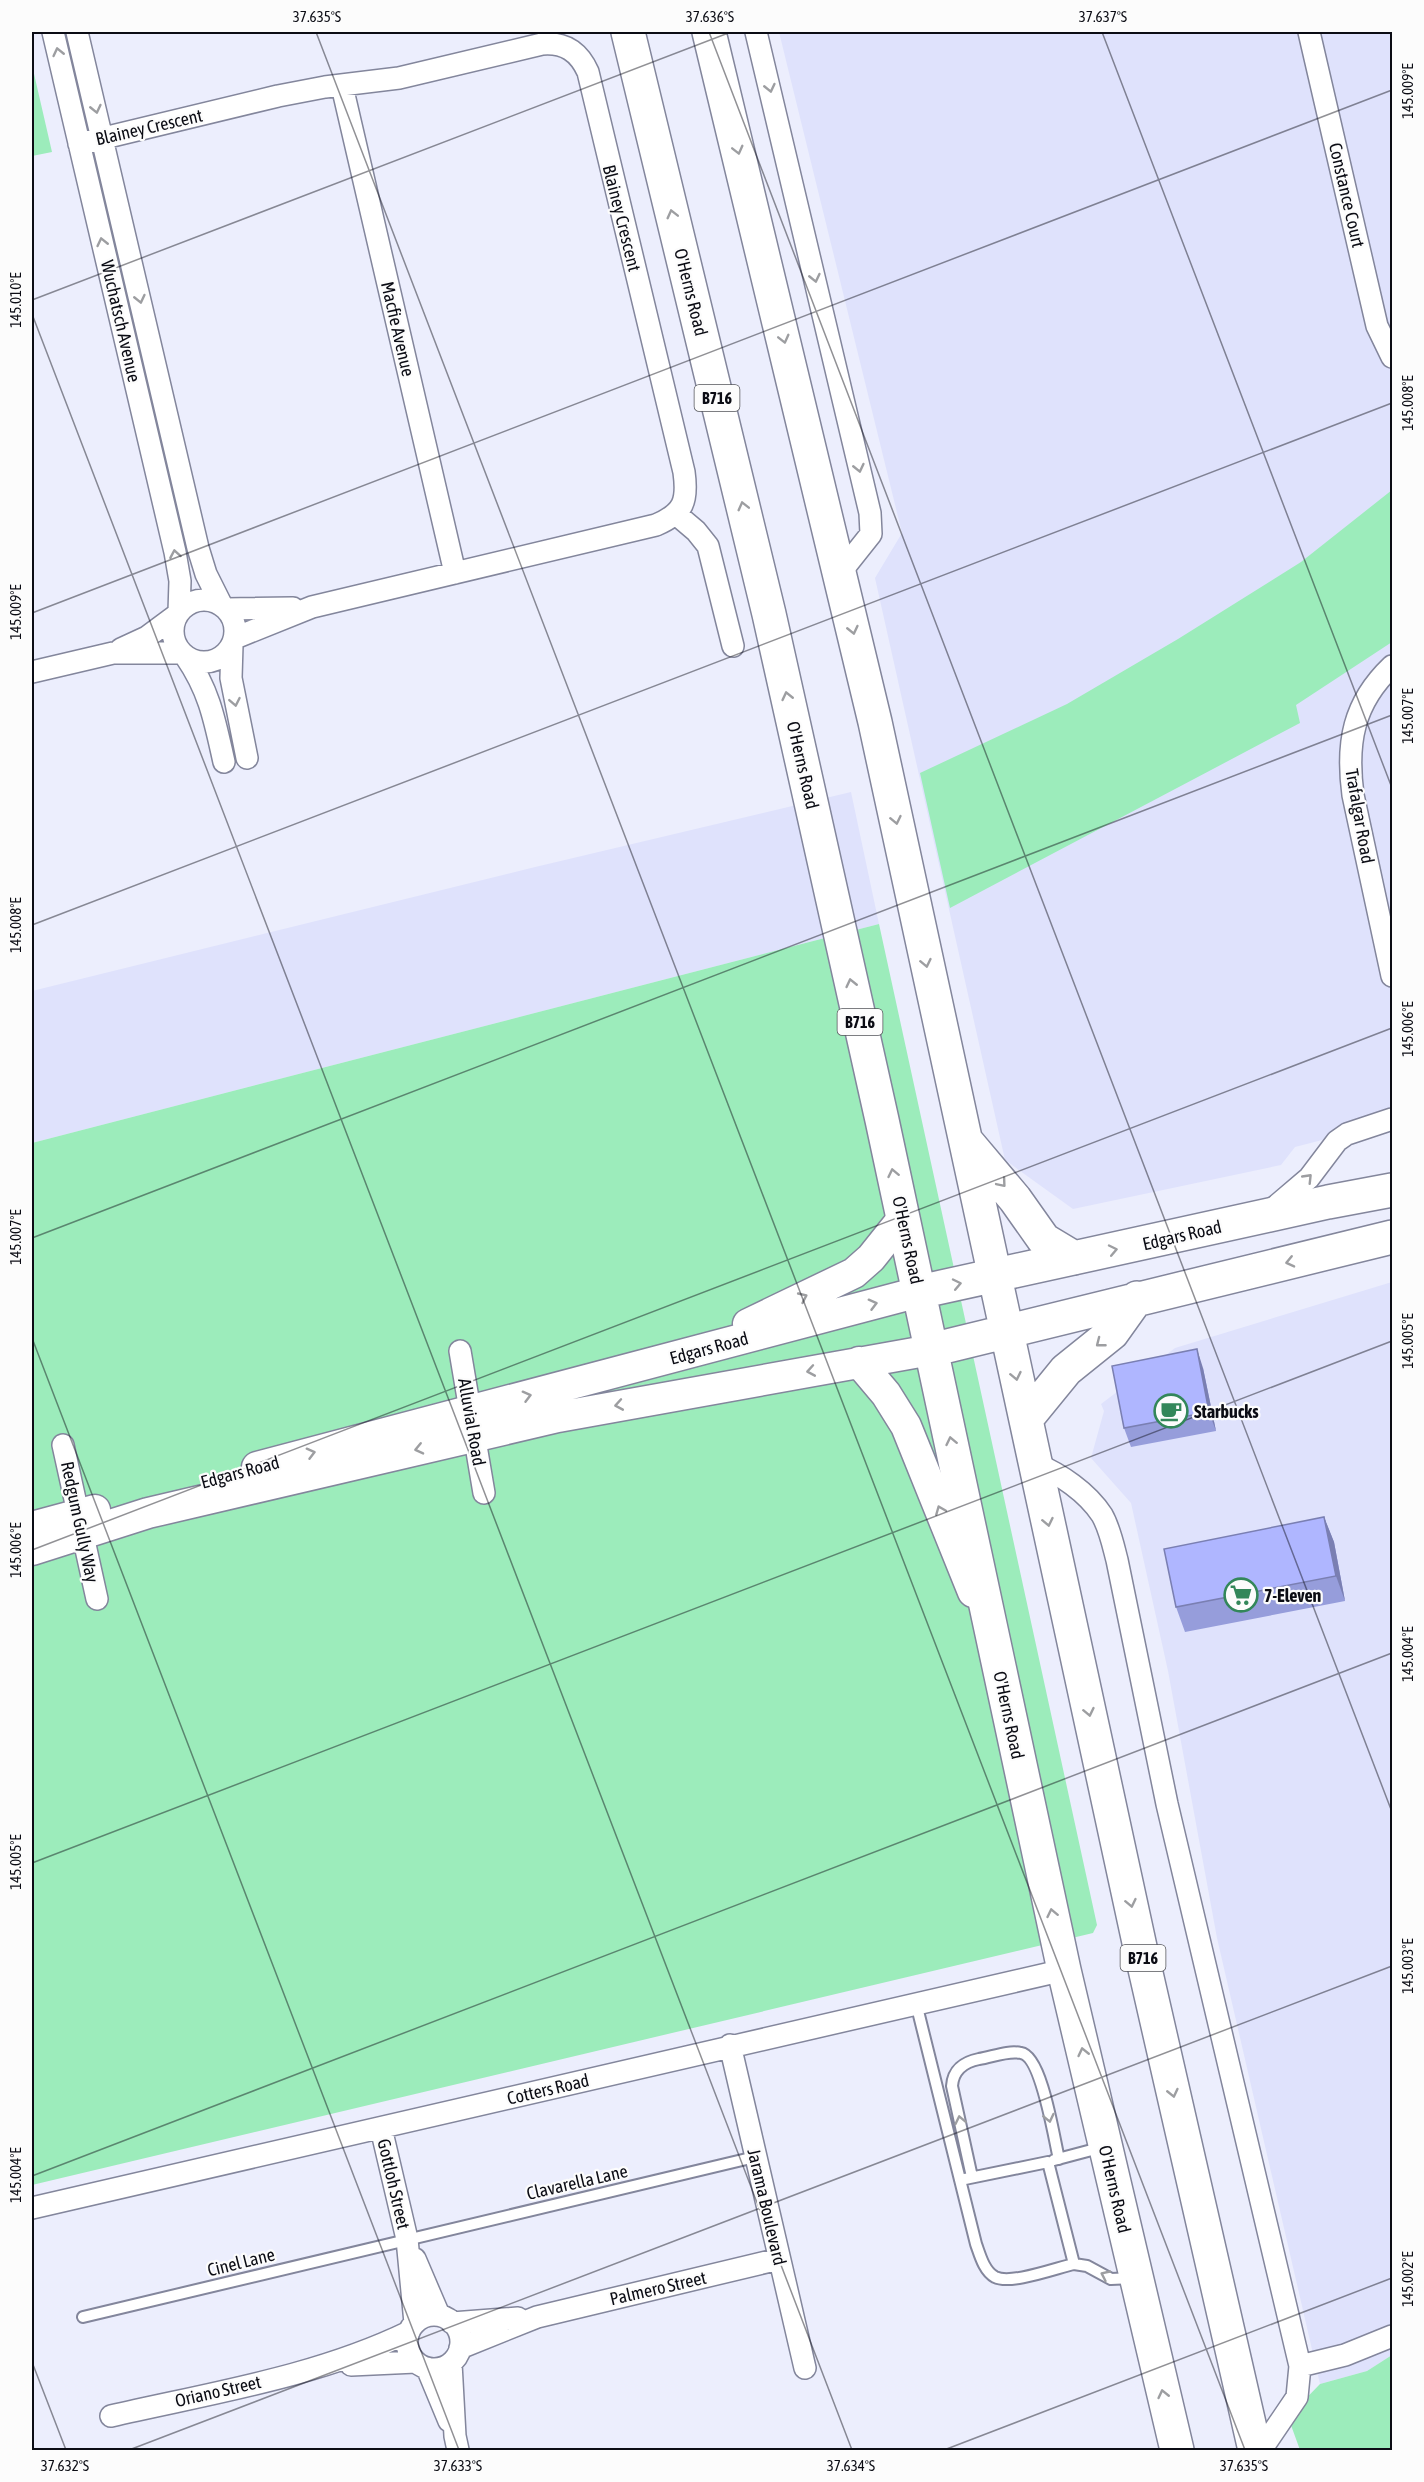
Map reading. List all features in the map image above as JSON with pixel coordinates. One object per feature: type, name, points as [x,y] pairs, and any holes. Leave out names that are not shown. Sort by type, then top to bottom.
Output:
[{"type":"main road","name":"O'Herns Road","points":[[628,32],[769,614],[903,1218],[1064,1970],[1177,2451]]},
{"type":"main road","name":"B716","points":[[709,32],[875,722],[1140,1947],[1255,2451]]},
{"type":"main road","points":[[964,1138],[1015,1199],[1044,1240],[1074,1258]]},
{"type":"main road","name":"Edgars Road","points":[[32,1527],[79,1525],[473,1423],[694,1352],[919,1292],[1392,1190]]},
{"type":"main road","points":[[694,1352],[854,1273],[871,1258],[903,1218]]},
{"type":"main road","name":"Edgars Road","points":[[473,1423],[558,1416],[931,1350],[1392,1237]]},
{"type":"main road","points":[[1026,1419],[1066,1370],[1112,1333],[1137,1298]]},
{"type":"main road","points":[[859,1362],[886,1394],[906,1426],[994,1642]]},
{"type":"main road","name":"Edgars Road","points":[[32,1550],[79,1525]]},
{"type":"street","name":"Wuchatsch Avenue","points":[[53,32],[175,552],[180,581],[178,613]]},
{"type":"street","name":"Wuchatsch Avenue","points":[[77,32],[198,548],[206,574],[224,608]]},
{"type":"street","points":[[756,32],[870,513],[871,534],[840,573]]},
{"type":"street","name":"Constance Court","points":[[1309,32],[1377,326],[1392,357]]},
{"type":"street","name":"Blainey Crescent","points":[[79,144],[278,96],[399,78],[543,44],[561,44],[569,48],[583,61],[588,72],[684,472],[685,496],[676,514]]},
{"type":"street","name":"Macfie Avenue","points":[[342,86],[455,573]]},
{"type":"street","points":[[113,653],[184,655],[206,663],[226,654],[233,642],[312,607],[640,530],[663,522],[676,514],[696,531],[708,546],[733,645]]},
{"type":"street","points":[[32,672],[113,653],[147,638],[195,601],[213,601],[224,608],[234,623],[231,678],[247,758]]},
{"type":"street","points":[[224,608],[312,607]]},
{"type":"street","points":[[178,613],[173,634],[176,645],[206,690],[224,762]]},
{"type":"street","name":"Trafalgar Road","points":[[1392,666],[1379,679],[1358,716],[1351,742],[1349,765],[1353,795],[1392,976]]},
{"type":"street","points":[[1264,1216],[1310,1178],[1337,1141],[1347,1134],[1392,1119]]},
{"type":"street","name":"Alluvial Road","points":[[460,1351],[484,1493]]},
{"type":"street","name":"Redgum Gully Way","points":[[63,1445],[97,1599]]},
{"type":"street","points":[[1036,1464],[1060,1474],[1092,1504],[1101,1515],[1117,1560],[1167,1804],[1300,2366],[1298,2397],[1261,2451]]},
{"type":"street","name":"Cotters Road","points":[[32,2208],[730,2045],[1064,1970]]},
{"type":"street","name":"Jarama Boulevard","points":[[730,2045],[805,2368]]},
{"type":"street","name":"Gottloh Street","points":[[381,2128],[407,2239],[412,2327]]},
{"type":"street","name":"Gottloh Street","points":[[407,2239],[446,2319]]},
{"type":"street","name":"Palmero Street","points":[[456,2355],[537,2317],[779,2259]]},
{"type":"street","points":[[430,2315],[446,2319],[458,2330],[456,2443],[421,2365],[408,2348],[412,2327],[430,2315]]},
{"type":"street","name":"Palmero Street","points":[[446,2319],[537,2317]]},
{"type":"street","name":"Oriano Street","points":[[111,2416],[326,2366],[379,2346],[412,2327]]},
{"type":"street","points":[[1300,2366],[1345,2355],[1392,2336]]},
{"type":"street","points":[[421,2365],[444,2367],[456,2355]]},
{"type":"street","name":"Oriano Street","points":[[326,2366],[421,2365]]},
{"type":"lane","points":[[916,2003],[976,2244],[983,2264],[994,2277],[1011,2279],[1074,2264],[1087,2266],[1111,2279],[1136,2278]]},
{"type":"lane","points":[[972,2178],[952,2086],[953,2075],[960,2067],[973,2061],[1012,2053],[1029,2056],[1040,2078],[1053,2160],[1074,2264]]},
{"type":"lane","points":[[960,2180],[1105,2146]]},
{"type":"lane","name":"Clavarella Lane","points":[[407,2239],[755,2157]]},
{"type":"lane","name":"Cinel Lane","points":[[83,2317],[407,2239]]},
{"type":"shaded area","points":[[779,32],[1392,32],[1392,1122],[1295,1147],[1281,1165],[1073,1209],[1005,1160],[875,578],[902,533]]},
{"type":"shaded area","points":[[851,792],[879,924],[32,1143],[32,991]]},
{"type":"shaded area","points":[[1392,1282],[1392,2355],[1367,2371],[1320,2384],[1217,1938],[1168,1671],[1131,1503],[1091,1458],[1104,1411],[1101,1404],[1175,1348]]},
{"type":"green space","points":[[32,65],[52,152],[32,156]]},
{"type":"green space","points":[[1392,490],[1392,642],[1296,705],[1300,723],[950,908],[920,773],[1067,704],[1178,639],[1301,562]]},
{"type":"green space","points":[[879,924],[1097,1925],[1093,1933],[32,2185],[32,1143]]},
{"type":"green space","points":[[1392,2355],[1392,2450],[1300,2450],[1288,2417],[1320,2384],[1367,2371]]},
{"type":"building","points":[[1197,1349],[1209,1412],[1124,1428],[1112,1366]]},
{"type":"building","points":[[1324,1517],[1336,1576],[1176,1607],[1164,1549]]},
{"type":"place","name":"Starbucks","points":[[1171,1411]]},
{"type":"place","name":"7-Eleven","points":[[1241,1595]]}]
